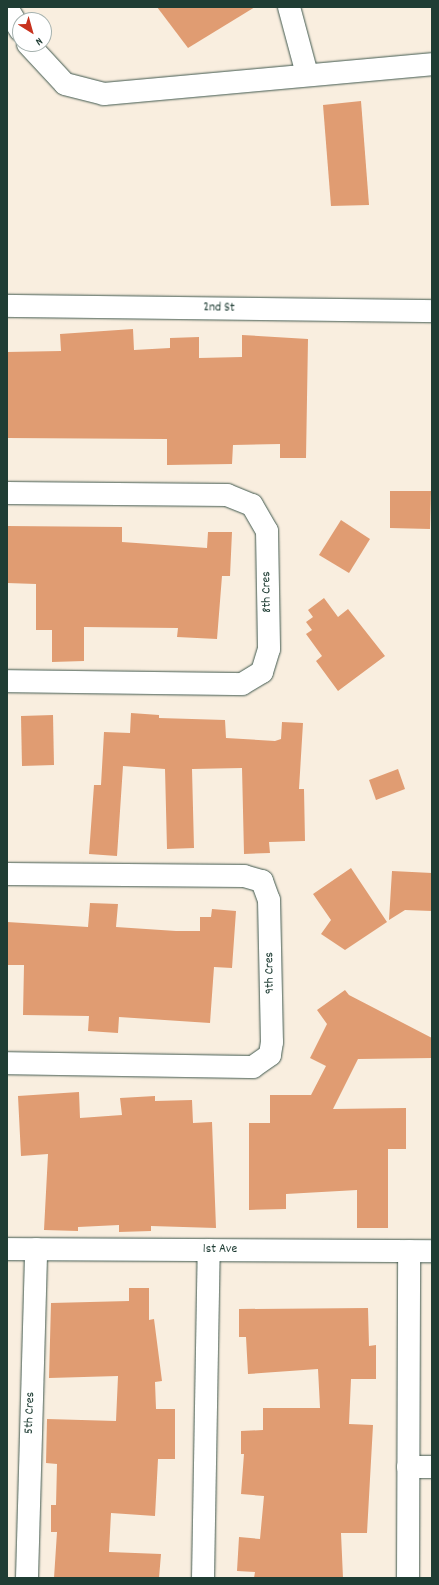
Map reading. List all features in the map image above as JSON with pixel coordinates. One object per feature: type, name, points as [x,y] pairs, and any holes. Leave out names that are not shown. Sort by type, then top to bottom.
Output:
[{"type":"street","points":[[289,7],[307,74]]},
{"type":"street","points":[[35,52],[65,84],[104,94],[307,74],[432,64]]},
{"type":"street","name":"2nd St","points":[[7,306],[432,311]]},
{"type":"street","name":"8th Cres","points":[[7,493],[227,495],[252,505],[268,531],[269,649],[262,672],[242,684],[7,681]]},
{"type":"street","name":"9th Cres","points":[[7,874],[244,876],[262,881],[269,900],[272,1042],[270,1055],[253,1067],[7,1063]]},
{"type":"street","name":"1st Ave","points":[[7,1249],[432,1251]]},
{"type":"street","name":"5th Cres","points":[[27,1578],[36,1249]]},
{"type":"street","points":[[203,1578],[209,1250]]},
{"type":"street","points":[[408,1578],[409,1251]]},
{"type":"street","points":[[408,1467],[432,1467]]},
{"type":"building","points":[[157,7],[255,7],[188,48]]},
{"type":"building","points":[[361,101],[369,205],[331,206],[323,105]]},
{"type":"building","points":[[133,329],[134,350],[170,348],[170,338],[199,337],[199,358],[242,357],[242,335],[308,339],[306,458],[280,458],[280,444],[233,445],[232,464],[167,465],[167,439],[7,438],[7,352],[61,351],[60,334]]},
{"type":"building","points":[[390,491],[431,491],[430,529],[390,528]]},
{"type":"building","points":[[341,520],[370,539],[349,573],[319,555]]},
{"type":"building","points":[[7,526],[122,527],[122,542],[207,548],[208,532],[232,532],[230,576],[222,576],[217,639],[177,637],[178,628],[84,627],[84,661],[52,662],[52,630],[36,630],[36,584],[7,583]]},
{"type":"building","points":[[324,598],[338,617],[348,609],[385,656],[338,691],[316,661],[322,656],[306,634],[312,630],[306,622],[313,617],[308,610]]},
{"type":"building","points":[[131,713],[159,715],[159,718],[225,720],[226,738],[275,741],[281,739],[282,722],[303,723],[299,789],[304,789],[305,841],[269,842],[270,853],[244,854],[242,768],[192,769],[194,848],[167,849],[165,769],[123,766],[117,856],[89,854],[94,785],[101,785],[104,732],[130,733]]},
{"type":"building","points":[[53,715],[54,765],[22,766],[21,716]]},
{"type":"building","points":[[398,769],[405,789],[376,800],[369,780]]},
{"type":"building","points":[[351,868],[387,922],[345,950],[321,934],[331,920],[313,894]]},
{"type":"building","points":[[392,871],[432,873],[432,911],[405,910],[389,920]]},
{"type":"building","points":[[90,903],[118,904],[116,927],[176,931],[200,931],[200,917],[211,917],[212,909],[236,911],[232,968],[214,967],[210,1023],[119,1017],[118,1033],[88,1031],[89,1016],[23,1015],[24,965],[7,965],[7,922],[88,927]]},
{"type":"building","points":[[345,990],[349,995],[432,1038],[432,1058],[358,1059],[333,1109],[406,1108],[406,1149],[388,1149],[388,1228],[357,1228],[357,1190],[286,1194],[286,1209],[249,1210],[249,1123],[270,1123],[270,1095],[311,1095],[326,1066],[310,1058],[327,1024],[317,1010]]},
{"type":"building","points":[[79,1092],[80,1118],[122,1115],[120,1098],[155,1096],[155,1101],[192,1100],[193,1123],[212,1122],[216,1228],[151,1226],[151,1231],[119,1232],[119,1225],[78,1227],[78,1231],[44,1230],[48,1154],[21,1156],[18,1096]]},
{"type":"building","points":[[129,1288],[149,1288],[149,1320],[154,1319],[162,1381],[155,1382],[156,1409],[175,1409],[175,1459],[158,1459],[155,1516],[111,1513],[109,1552],[161,1554],[159,1578],[54,1578],[57,1532],[51,1532],[51,1505],[56,1505],[57,1464],[46,1463],[47,1419],[116,1421],[118,1376],[49,1378],[51,1303],[129,1301]]},
{"type":"building","points":[[368,1308],[369,1346],[376,1345],[376,1379],[351,1379],[349,1424],[373,1425],[367,1533],[341,1533],[343,1578],[254,1578],[255,1572],[237,1571],[239,1537],[260,1539],[264,1496],[241,1494],[244,1454],[241,1454],[241,1431],[263,1430],[263,1408],[320,1408],[318,1369],[248,1374],[246,1337],[239,1337],[239,1309]]}]
